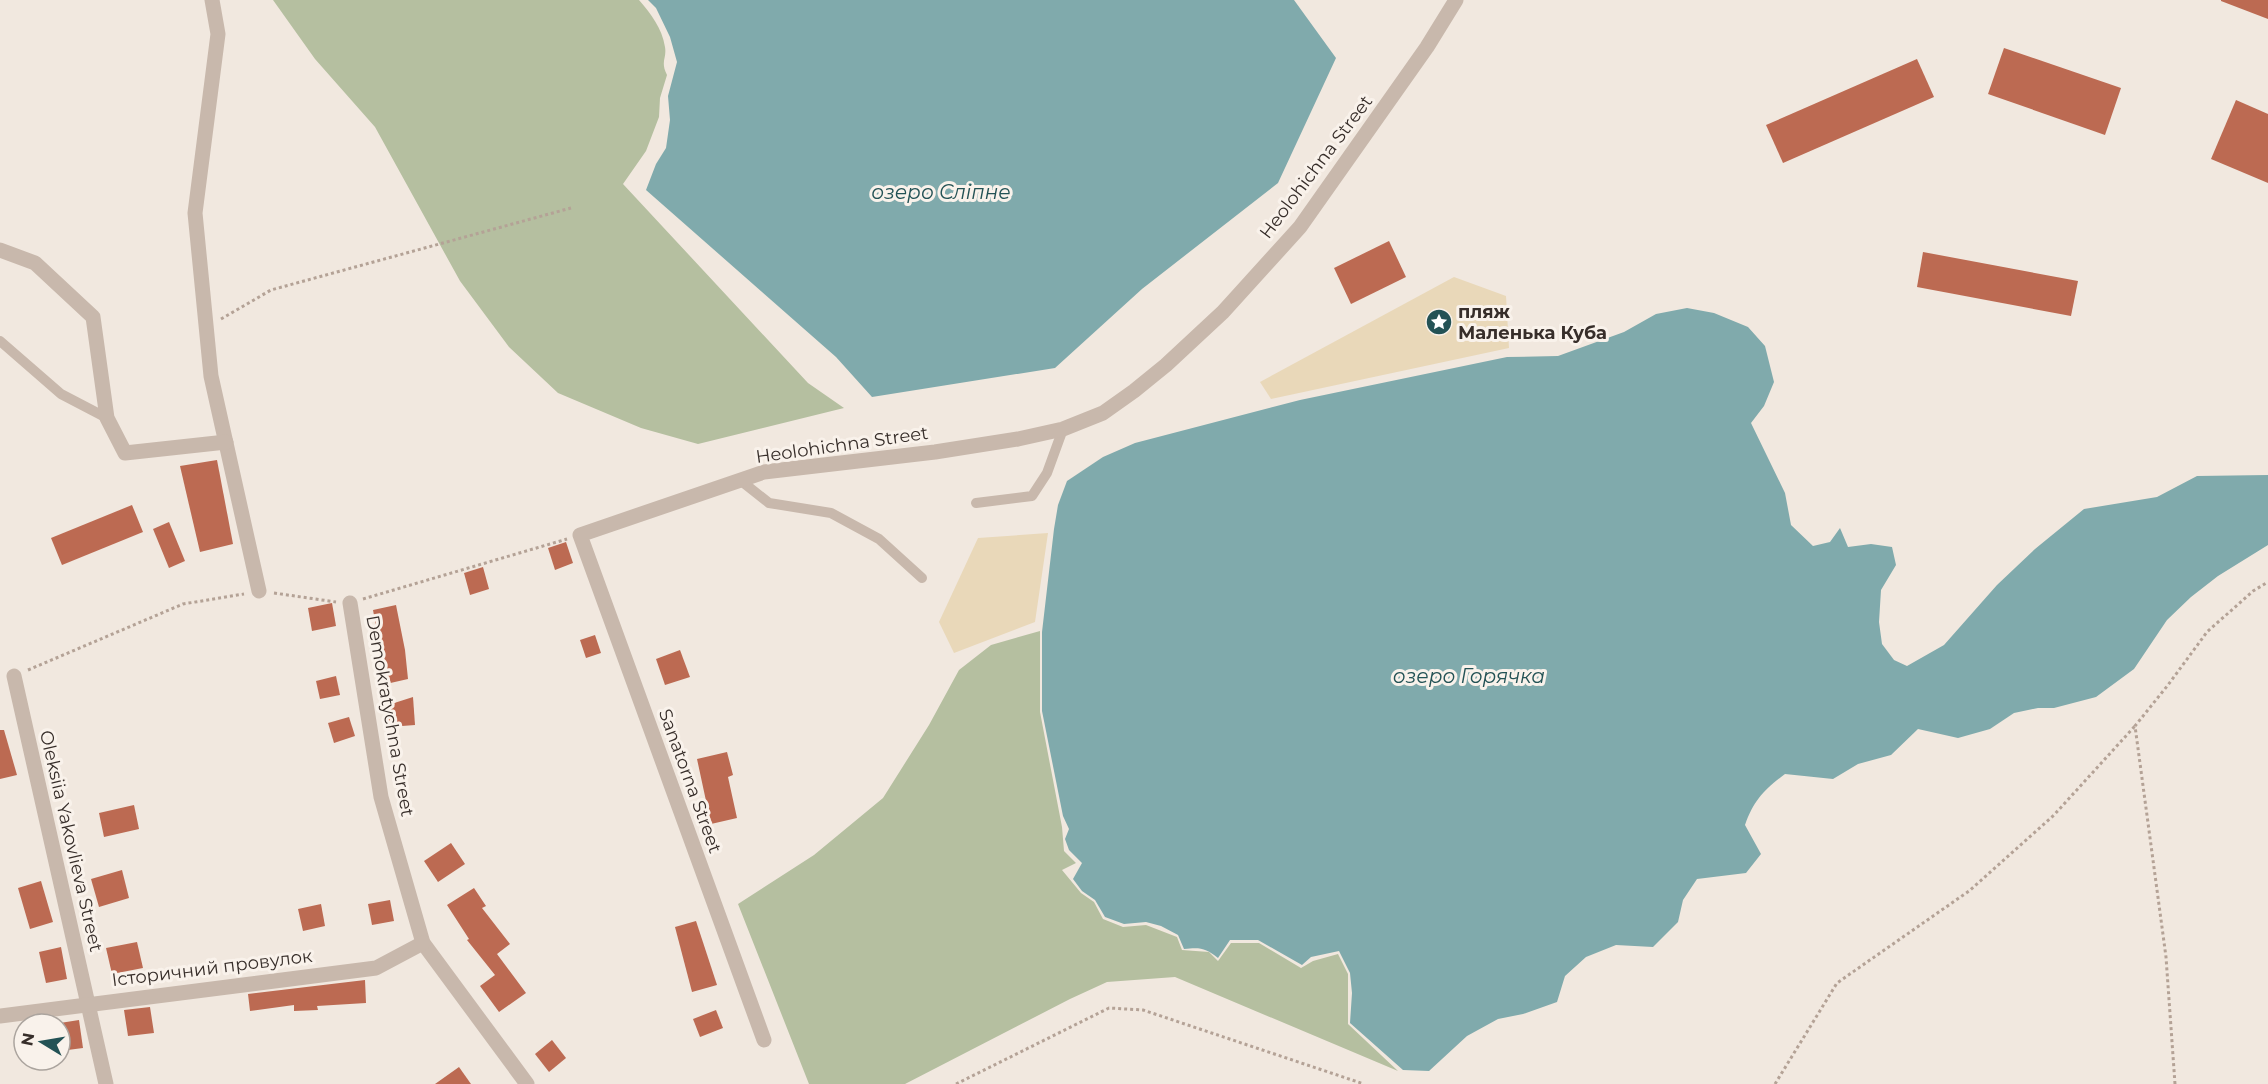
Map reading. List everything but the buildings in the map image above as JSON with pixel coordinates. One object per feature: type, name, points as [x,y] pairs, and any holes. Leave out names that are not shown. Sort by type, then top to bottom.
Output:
[{"type":"street","points":[[212,0],[218,34],[195,213],[212,376],[259,591]]},
{"type":"street","name":"Heolohichna Street","points":[[580,535],[764,472],[935,452],[1018,439],[1063,429],[1103,413],[1134,392],[1223,312],[1300,227],[1427,47],[1456,0]]},
{"type":"street","points":[[0,250],[35,263],[93,317],[108,418],[124,453],[226,442]]},
{"type":"street","name":"Sanatorna Street","points":[[580,535],[764,1040]]},
{"type":"street","name":"Demokratychna Street","points":[[350,603],[381,797],[423,944],[527,1084]]},
{"type":"street","name":"Oleksiia Yakovlieva Street","points":[[14,676],[106,1084]]},
{"type":"street","name":"Історичний провулок","points":[[0,1016],[375,968],[423,944]]},
{"type":"lane","points":[[0,341],[61,394],[108,418]]},
{"type":"lane","points":[[976,503],[1032,496],[1047,474],[1063,429]]},
{"type":"lane","points":[[740,480],[769,503],[831,513],[879,539],[922,578]]},
{"type":"path","points":[[206,327],[271,290],[571,208]]},
{"type":"path","points":[[14,676],[183,604],[259,591],[350,603],[580,535]]},
{"type":"path","points":[[1775,1084],[1837,983],[1969,891],[2054,815],[2135,726],[2206,632],[2253,591],[2268,582]]},
{"type":"path","points":[[2135,726],[2166,957],[2175,1084]]},
{"type":"path","points":[[956,1084],[1109,1008],[1143,1010],[1364,1084]]},
{"type":"green space","points":[[273,0],[639,0],[659,27],[665,47],[664,66],[667,75],[660,98],[659,117],[646,151],[623,184],[808,383],[844,408],[698,444],[641,428],[558,393],[509,347],[460,281],[375,127],[315,59]]},
{"type":"green space","points":[[1040,631],[1040,712],[1062,827],[1064,851],[1076,863],[1062,870],[1081,893],[1094,902],[1103,919],[1123,927],[1146,925],[1177,937],[1182,950],[1209,952],[1218,961],[1231,943],[1259,943],[1301,968],[1313,961],[1338,954],[1348,974],[1348,1024],[1398,1071],[1175,977],[1107,982],[905,1084],[809,1084],[738,904],[814,855],[883,798],[929,725],[959,670],[991,645]]},
{"type":"sand","name":"пляж Маленька Куба","points":[[1454,277],[1506,296],[1509,348],[1271,399],[1260,382]]},
{"type":"sand","points":[[1048,533],[1035,622],[954,653],[939,622],[978,538]]},
{"type":"water","name":"озеро Сліпне","points":[[648,0],[1294,0],[1336,58],[1278,183],[1142,289],[1055,368],[872,397],[836,357],[646,190],[656,164],[666,148],[670,120],[668,96],[677,62],[670,37],[656,8]]},
{"type":"water","name":"озеро Горячка","points":[[1687,308],[1714,313],[1748,327],[1765,346],[1774,382],[1764,406],[1751,423],[1785,493],[1791,525],[1813,546],[1830,542],[1840,528],[1848,547],[1871,544],[1892,547],[1896,565],[1881,590],[1879,622],[1882,644],[1894,660],[1907,666],[1944,645],[1997,585],[2035,549],[2084,509],[2157,497],[2197,476],[2268,475],[2268,545],[2218,576],[2191,597],[2167,620],[2134,669],[2096,697],[2054,708],[2038,708],[2014,713],[1990,729],[1958,738],[1918,729],[1891,755],[1858,764],[1833,779],[1785,774],[1760,796],[1745,825],[1761,854],[1746,873],[1697,879],[1683,900],[1678,922],[1653,947],[1616,945],[1586,957],[1565,976],[1557,1002],[1523,1014],[1498,1019],[1467,1036],[1429,1071],[1403,1070],[1350,1023],[1352,993],[1350,973],[1339,951],[1311,957],[1302,965],[1258,940],[1230,940],[1218,958],[1202,949],[1184,949],[1178,935],[1161,926],[1146,922],[1124,924],[1105,917],[1095,900],[1082,891],[1073,879],[1082,863],[1069,850],[1065,839],[1069,829],[1063,816],[1042,711],[1042,632],[1054,529],[1058,505],[1067,481],[1103,457],[1135,443],[1300,400],[1507,357],[1558,356],[1624,332],[1656,314]]},
{"type":"place","name":"пляж Маленька Куба","points":[[1439,322]]}]
